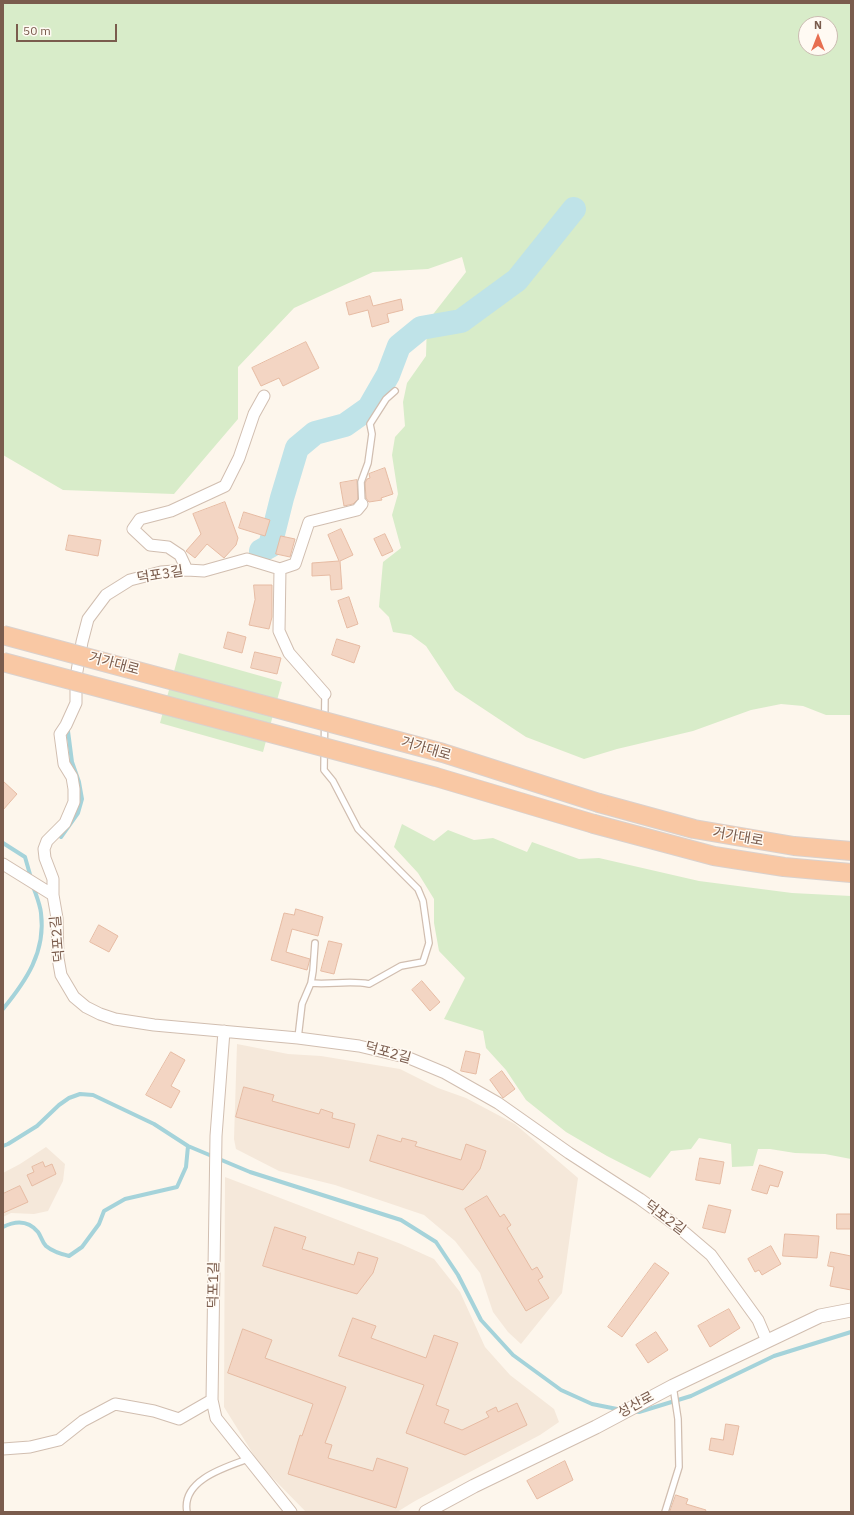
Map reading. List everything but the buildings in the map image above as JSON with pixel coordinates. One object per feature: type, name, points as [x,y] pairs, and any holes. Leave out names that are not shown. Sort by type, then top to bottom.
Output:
[{"type":"highway","name":"거가대로","points":[[3,635],[443,752],[599,803],[694,829],[794,846],[851,851]]},
{"type":"highway","name":"거가대로","points":[[3,662],[436,777],[594,824],[714,856],[784,867],[851,873]]},
{"type":"street","points":[[187,570],[180,555],[168,547],[150,545],[133,529],[140,519],[172,510],[225,486],[239,458],[254,414],[264,396]]},
{"type":"street","points":[[325,694],[289,653],[279,631],[280,569],[296,564],[309,522],[357,510],[362,504]]},
{"type":"street","name":"덕포3길","points":[[53,895],[53,879],[45,858],[44,849],[47,841],[65,823],[74,802],[72,777],[64,764],[60,734],[66,725],[76,703],[76,677],[82,642],[88,619],[106,595],[130,580],[161,572],[187,570],[204,571],[247,559],[280,569]]},
{"type":"street","name":"덕포2길","points":[[3,864],[53,895],[57,918],[58,958],[61,975],[74,997],[86,1007],[115,1019],[154,1025],[298,1038],[359,1046],[409,1058],[445,1073],[498,1103],[569,1154],[640,1199],[677,1226],[706,1250],[758,1320],[767,1341]]},
{"type":"street","name":"덕포1길","points":[[224,1031],[216,1136],[217,1174],[212,1400],[216,1418],[291,1512]]},
{"type":"street","name":"성산로","points":[[434,1510],[474,1486],[596,1427],[673,1386],[820,1316],[851,1310]]},
{"type":"street","points":[[3,1448],[30,1447],[59,1440],[83,1421],[115,1404],[154,1411],[179,1419],[212,1400]]},
{"type":"lane","points":[[362,504],[361,482],[368,463],[372,434],[370,424],[386,399],[396,391]]},
{"type":"lane","points":[[311,983],[326,984],[356,981],[369,984],[401,966],[423,962],[429,943],[423,901],[418,889],[358,829],[333,781],[324,770],[325,694]]},
{"type":"lane","points":[[298,1038],[302,1004],[311,983],[315,943]]},
{"type":"lane","points":[[665,1512],[679,1467],[678,1419],[673,1386]]},
{"type":"lane","points":[[187,1512],[186,1508],[189,1494],[199,1482],[216,1471],[249,1458]]},
{"type":"shaded area","points":[[237,1044],[288,1054],[321,1056],[400,1069],[438,1088],[466,1098],[515,1124],[578,1178],[562,1293],[521,1344],[508,1332],[493,1312],[480,1273],[455,1241],[424,1215],[335,1185],[279,1171],[236,1149],[234,1139]]},
{"type":"shaded area","points":[[46,1147],[65,1164],[63,1181],[48,1211],[34,1214],[11,1213],[3,1217],[3,1173]]},
{"type":"shaded area","points":[[225,1177],[401,1244],[434,1259],[460,1292],[485,1347],[510,1375],[554,1409],[559,1422],[540,1435],[397,1512],[306,1512],[260,1465],[224,1407]]},
{"type":"green space","points":[[3,3],[851,3],[851,715],[826,715],[803,706],[781,704],[751,710],[693,731],[617,749],[584,759],[526,737],[455,690],[426,646],[411,635],[393,632],[389,617],[379,607],[383,562],[401,548],[392,515],[398,494],[392,455],[395,437],[405,426],[403,402],[407,383],[426,356],[427,322],[466,272],[462,257],[428,269],[373,272],[294,308],[238,367],[238,419],[174,494],[63,490],[3,455]]},
{"type":"green space","points":[[179,653],[282,682],[263,752],[160,723]]},
{"type":"green space","points":[[402,824],[434,841],[448,830],[474,840],[493,838],[527,852],[532,842],[579,859],[599,858],[699,881],[792,893],[851,896],[851,1159],[825,1154],[795,1153],[770,1149],[758,1149],[753,1166],[732,1167],[731,1144],[699,1138],[691,1149],[671,1151],[650,1178],[607,1156],[566,1132],[526,1100],[506,1070],[486,1048],[483,1031],[444,1019],[465,978],[439,951],[434,923],[434,899],[418,873],[394,847]]},
{"type":"waterway","points":[[261,551],[270,546],[297,448],[315,433],[345,425],[369,408],[388,375],[399,346],[421,328],[461,321],[517,280],[574,209]]},
{"type":"waterway","points":[[61,837],[78,813],[82,799],[79,782],[72,762],[68,731]]},
{"type":"waterway","points":[[3,843],[25,857],[31,878]]},
{"type":"waterway","points":[[3,1009],[26,977],[37,953],[40,941],[42,927],[41,913],[33,886]]},
{"type":"waterway","points":[[3,1146],[37,1126],[59,1105],[69,1098],[80,1094],[93,1095],[154,1124],[188,1146],[250,1172],[401,1220],[436,1242],[458,1275],[481,1320],[513,1355],[561,1390],[592,1404],[622,1410]]},
{"type":"waterway","points":[[3,1227],[17,1223],[30,1225],[38,1232],[46,1246],[60,1254],[69,1256],[82,1247],[99,1224],[104,1211],[125,1199],[177,1187],[186,1167],[188,1146]]},
{"type":"waterway","points":[[632,1411],[639,1412],[691,1396],[774,1356],[851,1332]]}]
